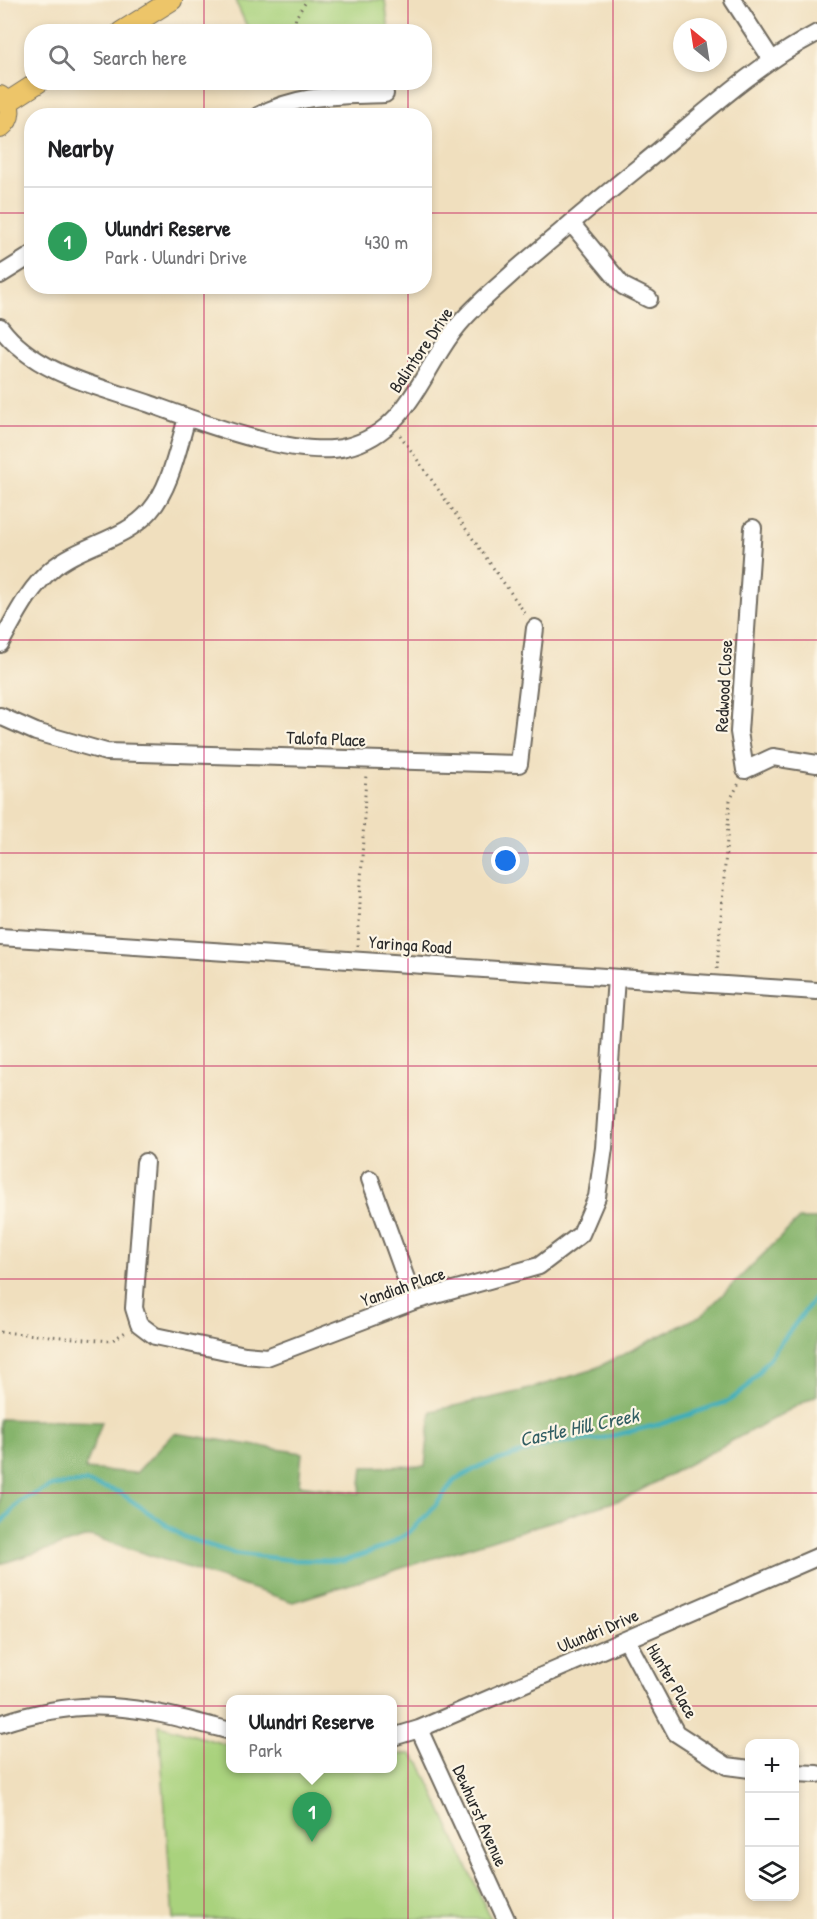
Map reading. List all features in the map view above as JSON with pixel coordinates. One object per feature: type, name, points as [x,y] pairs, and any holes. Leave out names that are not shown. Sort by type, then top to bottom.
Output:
[{"type":"main road","points":[[134,24],[172,0]]},
{"type":"main road","points":[[0,128],[9,118],[4,99],[24,89]]},
{"type":"street","points":[[733,0],[772,60]]},
{"type":"street","name":"Balintore Drive","points":[[0,327],[28,357],[52,369],[187,418],[290,447],[320,451],[347,447],[372,437],[392,423],[414,398],[444,344],[470,311],[571,223],[772,60],[817,33]]},
{"type":"street","points":[[271,108],[298,98],[385,94]]},
{"type":"street","points":[[571,223],[623,286],[649,299]]},
{"type":"street","points":[[0,274],[24,260]]},
{"type":"street","points":[[0,644],[24,601],[53,569],[123,531],[150,511],[168,479],[187,418]]},
{"type":"street","name":"Redwood Close","points":[[745,770],[739,732],[753,528]]},
{"type":"street","name":"Talofa Place","points":[[0,716],[36,732],[106,752],[519,764],[535,627]]},
{"type":"street","points":[[745,770],[773,757],[817,764]]},
{"type":"street","name":"Yaringa Road","points":[[0,938],[817,991]]},
{"type":"street","name":"Yandiah Place","points":[[139,1324],[155,1336],[245,1355],[267,1357],[414,1301],[539,1266],[581,1234],[597,1197],[603,1158],[616,978]]},
{"type":"street","points":[[139,1324],[134,1308],[145,1162]]},
{"type":"street","points":[[370,1179],[414,1301]]},
{"type":"street","name":"Ulundri Drive","points":[[397,1736],[419,1729],[627,1641],[817,1557]]},
{"type":"street","name":"Hunter Place","points":[[627,1641],[676,1732],[727,1766],[745,1768]]},
{"type":"street","points":[[0,1724],[66,1707],[105,1705],[149,1710],[226,1730]]},
{"type":"street","name":"Dewhurst Avenue","points":[[419,1729],[506,1919]]},
{"type":"street","points":[[799,1773],[817,1774]]},
{"type":"path","points":[[295,24],[296,17],[307,0]]},
{"type":"path","points":[[392,423],[535,627]]},
{"type":"path","points":[[357,961],[367,759]]},
{"type":"path","points":[[716,985],[730,800],[745,770]]},
{"type":"path","points":[[0,1332],[111,1341],[139,1324]]},
{"type":"green space","points":[[235,0],[385,0],[388,24],[246,24]]},
{"type":"green space","points":[[799,1219],[817,1219],[817,1395],[626,1498],[293,1602],[91,1536],[0,1564],[0,1419],[102,1422],[85,1469],[136,1473],[174,1433],[302,1453],[299,1485],[360,1493],[363,1467],[425,1466],[431,1411],[522,1391],[592,1370],[702,1315]]},
{"type":"green space","points":[[159,1725],[226,1745],[226,1773],[397,1773],[397,1754],[411,1754],[421,1765],[491,1919],[173,1919]]},
{"type":"waterway","name":"Castle Hill Creek","points":[[0,1524],[20,1501],[52,1486],[85,1482],[119,1492],[184,1537],[232,1553],[291,1560],[344,1561],[382,1548],[407,1534],[430,1512],[454,1481],[480,1466],[554,1443],[599,1439],[661,1424],[729,1401],[748,1386],[817,1295]]},
{"type":"place","name":"Ulundri Reserve","points":[[312,1842]]}]
